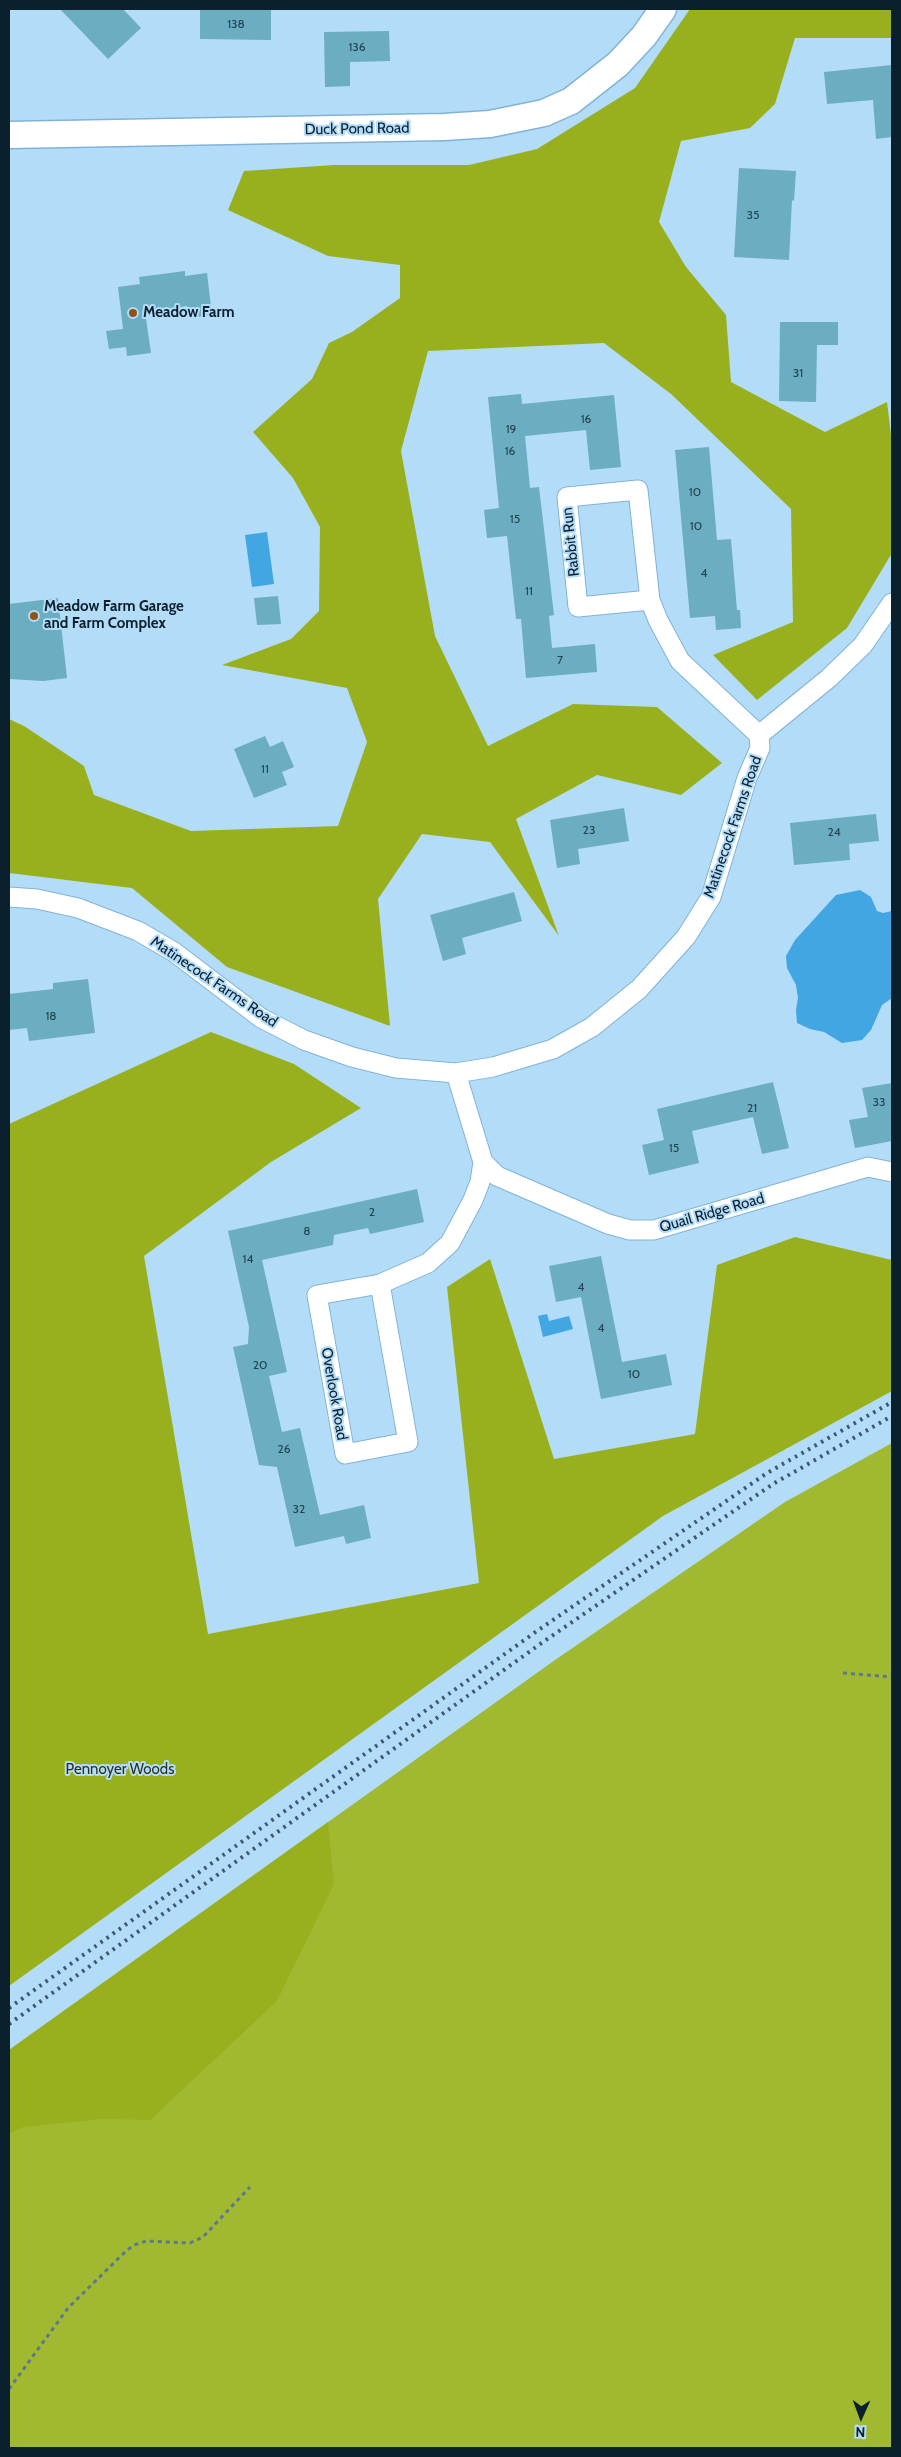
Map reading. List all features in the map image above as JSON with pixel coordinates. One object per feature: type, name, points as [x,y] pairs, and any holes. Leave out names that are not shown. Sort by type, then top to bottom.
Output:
[{"type":"street","name":"Duck Pond Road","points":[[9,135],[444,127],[490,124],[544,113],[571,101],[618,64],[644,36],[663,9]]},
{"type":"street","name":"Rabbit Run","points":[[650,600],[578,607],[567,497],[638,490],[650,600],[680,660],[759,735]]},
{"type":"street","name":"Matinecock Farms Road","points":[[9,897],[37,899],[78,908],[138,931],[174,952],[261,1018],[304,1040],[352,1057],[396,1068],[456,1072],[493,1066],[553,1049],[592,1027],[639,989],[686,937],[711,897],[747,778],[760,748],[759,735],[829,678],[863,645],[892,603]]},
{"type":"street","name":"Overlook Road","points":[[380,1284],[408,1442],[345,1454],[317,1296],[380,1284],[428,1263],[450,1243],[473,1200],[480,1182],[483,1162],[456,1072]]},
{"type":"street","name":"Quail Ridge Road","points":[[483,1162],[498,1176],[608,1224],[630,1230],[654,1230],[868,1167],[892,1172]]},
{"type":"path","points":[[844,1673],[892,1677]]},
{"type":"path","points":[[9,2389],[68,2308],[126,2251],[134,2245],[146,2241],[190,2243],[203,2237],[250,2187]]},
{"type":"green space","points":[[690,9],[892,9],[892,38],[795,38],[775,104],[750,128],[681,141],[659,222],[686,267],[726,315],[731,382],[825,432],[887,402],[892,443],[892,553],[847,628],[757,700],[713,655],[793,622],[791,509],[671,394],[604,343],[428,351],[401,451],[435,636],[488,746],[573,704],[657,707],[722,763],[681,795],[597,775],[516,819],[559,936],[490,842],[422,834],[378,899],[390,1026],[227,967],[132,888],[9,873],[9,719],[24,726],[84,766],[94,795],[191,831],[338,826],[367,742],[347,688],[222,665],[291,639],[319,611],[320,527],[293,478],[253,432],[312,379],[329,343],[352,332],[400,298],[400,265],[328,256],[228,210],[244,171],[334,165],[469,165],[537,149],[635,88]]},
{"type":"green space","name":"Pennoyer Woods","points":[[211,1032],[294,1064],[361,1108],[271,1162],[144,1256],[208,1634],[479,1583],[447,1287],[490,1259],[554,1459],[695,1434],[717,1265],[795,1237],[892,1260],[892,1391],[663,1516],[9,1986],[9,1124]]},
{"type":"green space","points":[[892,1443],[892,2448],[9,2448],[9,2050],[555,1660],[785,1502]]},
{"type":"green space","points":[[328,1822],[334,1884],[277,2001],[150,2120],[103,2119],[23,2127],[9,2134],[9,2050]]},
{"type":"water","points":[[267,532],[274,584],[252,587],[245,535]]},
{"type":"water","points":[[860,890],[871,897],[877,911],[883,913],[892,911],[892,998],[882,1005],[871,1030],[862,1040],[842,1043],[824,1032],[810,1029],[797,1023],[796,1010],[798,998],[796,985],[787,968],[786,956],[795,940],[836,895]]},
{"type":"water","points":[[547,1314],[549,1321],[569,1316],[573,1329],[543,1337],[538,1316]]},
{"type":"building","points":[[60,9],[123,9],[141,28],[108,59]]},
{"type":"building","points":[[200,9],[271,9],[271,40],[200,39]]},
{"type":"building","points":[[389,31],[390,61],[350,62],[350,86],[325,87],[324,32]]},
{"type":"building","points":[[892,65],[892,137],[876,139],[873,100],[827,104],[824,72]]},
{"type":"building","points":[[739,168],[796,171],[794,201],[792,200],[789,260],[734,257]]},
{"type":"building","name":"Meadow Farm","points":[[185,271],[185,276],[207,273],[212,315],[189,318],[187,306],[145,312],[151,353],[127,356],[126,347],[109,349],[106,331],[123,329],[118,287],[140,284],[139,277]]},
{"type":"building","points":[[780,322],[838,322],[838,345],[817,345],[816,402],[779,401]]},
{"type":"building","points":[[521,394],[522,404],[614,395],[621,467],[590,470],[586,430],[525,436],[530,488],[539,487],[554,615],[549,616],[552,648],[595,644],[597,672],[526,678],[521,619],[516,619],[507,536],[487,538],[484,510],[499,508],[488,397]]},
{"type":"building","points":[[709,447],[717,540],[731,539],[737,610],[740,610],[741,628],[716,630],[715,616],[690,618],[675,450]]},
{"type":"building","points":[[278,596],[281,624],[257,625],[254,598]]},
{"type":"building","name":"Meadow Farm Garage and Farm Complex","points":[[58,598],[67,678],[43,681],[9,679],[9,604]]},
{"type":"building","points":[[265,736],[270,747],[283,741],[294,767],[282,772],[287,785],[254,798],[234,749]]},
{"type":"building","points":[[624,808],[629,841],[578,849],[580,864],[557,868],[550,820]]},
{"type":"building","points":[[876,814],[879,841],[849,844],[850,860],[794,865],[790,823]]},
{"type":"building","points":[[514,892],[522,921],[462,938],[466,954],[443,961],[430,915]]},
{"type":"building","points":[[88,979],[95,1033],[29,1041],[27,1028],[9,1030],[9,994],[53,989],[53,983]]},
{"type":"building","points":[[773,1082],[789,1148],[762,1154],[753,1117],[692,1131],[699,1163],[649,1175],[642,1145],[664,1140],[657,1109]]},
{"type":"building","points":[[892,1083],[892,1141],[855,1148],[849,1120],[868,1117],[862,1088]]},
{"type":"building","points":[[417,1189],[424,1222],[370,1234],[368,1228],[334,1235],[333,1245],[262,1260],[287,1372],[269,1376],[282,1432],[300,1428],[320,1515],[364,1505],[371,1538],[346,1544],[344,1536],[295,1547],[277,1467],[259,1465],[233,1347],[248,1344],[249,1327],[228,1231]]},
{"type":"building","points":[[601,1256],[622,1362],[666,1354],[672,1385],[601,1399],[581,1297],[556,1302],[549,1266]]},
{"type":"railway","points":[[9,2008],[537,1631],[767,1473],[892,1402]]},
{"type":"railway","points":[[9,2024],[543,1642],[773,1484],[892,1416]]},
{"type":"place","name":"Meadow Farm","points":[[133,313]]},
{"type":"place","name":"Meadow Farm Garage and Farm Complex","points":[[34,616]]}]
